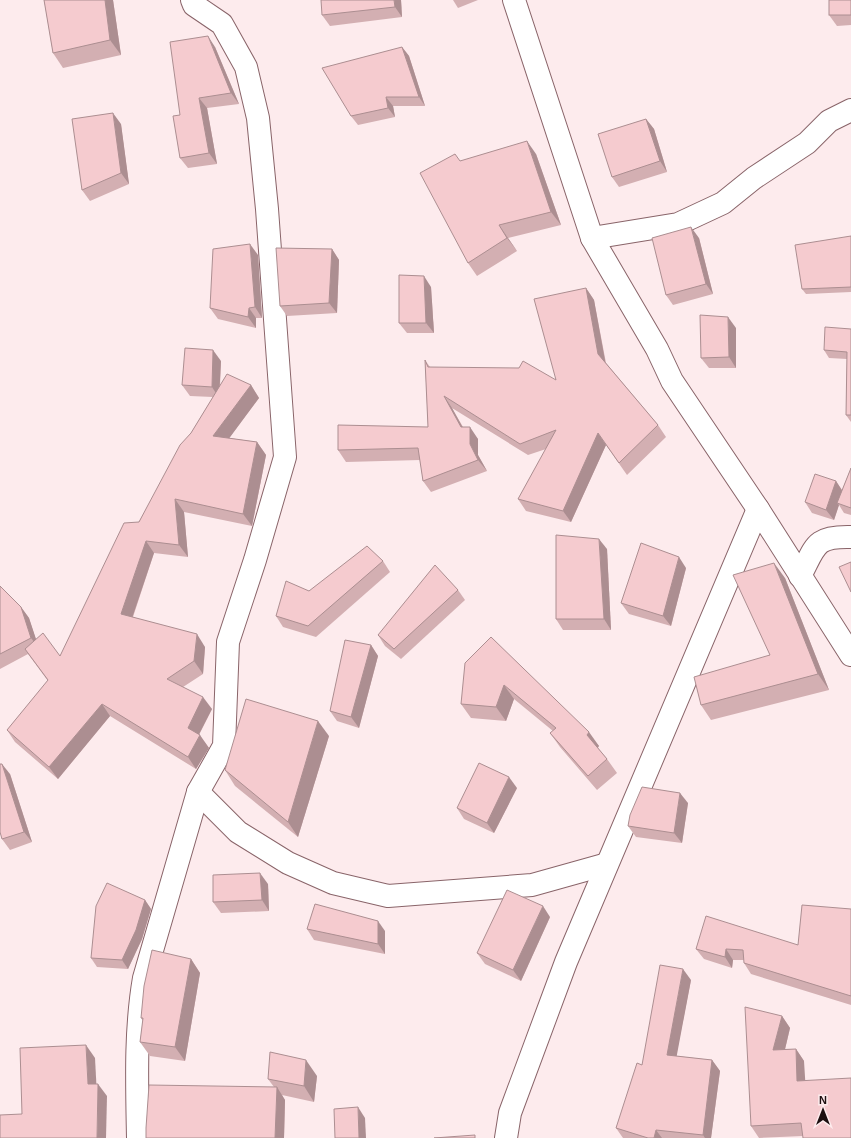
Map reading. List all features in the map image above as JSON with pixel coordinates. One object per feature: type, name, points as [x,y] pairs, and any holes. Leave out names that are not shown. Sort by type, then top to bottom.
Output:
[{"type":"street","points":[[138,1138],[140,1005],[144,978],[198,792],[224,746],[228,642],[255,560],[285,457],[268,209],[258,118],[246,66],[222,24],[194,5],[192,0]]},
{"type":"street","points":[[514,0],[592,238],[657,349],[672,380],[758,509],[851,655]]},
{"type":"street","points":[[592,238],[678,224],[722,203],[754,178],[807,143],[829,121],[851,110]]},
{"type":"street","points":[[506,1138],[510,1113],[566,962],[758,509]]},
{"type":"street","points":[[800,576],[816,545],[824,538],[851,537]]},
{"type":"street","points":[[198,792],[238,832],[288,863],[333,883],[388,896],[532,885],[607,864]]},
{"type":"building","points":[[44,0],[105,0],[110,40],[53,53]]},
{"type":"building","points":[[321,0],[394,0],[395,7],[322,15]]},
{"type":"building","points":[[829,0],[851,0],[851,15],[829,15]]},
{"type":"building","points":[[208,36],[231,93],[199,98],[209,153],[180,158],[173,116],[180,115],[170,42]]},
{"type":"building","points":[[402,47],[419,97],[386,97],[388,108],[351,116],[322,68]]},
{"type":"building","points":[[113,113],[121,173],[82,190],[72,119]]},
{"type":"building","points":[[646,119],[660,161],[612,177],[598,134]]},
{"type":"building","points":[[527,141],[551,212],[499,225],[507,238],[468,263],[420,173],[455,154],[460,161]]},
{"type":"building","points":[[691,227],[706,284],[666,295],[652,238]]},
{"type":"building","points":[[851,236],[851,287],[802,289],[795,245]]},
{"type":"building","points":[[250,244],[255,307],[249,308],[248,317],[210,308],[213,249]]},
{"type":"building","points":[[276,248],[332,249],[329,303],[280,306]]},
{"type":"building","points":[[399,275],[424,276],[426,323],[399,323]]},
{"type":"building","points":[[586,288],[598,354],[658,425],[619,463],[598,433],[563,511],[518,499],[556,430],[520,444],[444,396],[461,427],[470,427],[470,444],[478,460],[423,481],[418,448],[338,450],[338,425],[428,427],[425,360],[428,367],[519,368],[523,361],[556,380],[534,299]]},
{"type":"building","points":[[700,315],[728,317],[729,357],[701,358]]},
{"type":"building","points":[[825,327],[851,329],[851,415],[846,415],[847,352],[824,350]]},
{"type":"building","points":[[185,348],[213,350],[212,387],[182,385]]},
{"type":"building","points":[[227,374],[251,385],[213,436],[257,442],[243,514],[175,499],[179,545],[146,541],[121,614],[197,634],[194,661],[167,679],[203,697],[188,728],[200,735],[188,757],[102,704],[49,767],[7,730],[48,680],[25,649],[43,633],[60,656],[124,523],[139,522],[180,445],[191,433]]},
{"type":"building","points":[[851,468],[851,508],[837,503]]},
{"type":"building","points":[[815,474],[836,481],[826,510],[805,502]]},
{"type":"building","points":[[556,535],[599,539],[604,619],[556,619]]},
{"type":"building","points":[[641,543],[679,557],[663,616],[621,603]]},
{"type":"building","points":[[367,546],[383,561],[308,626],[276,616],[286,581],[309,591]]},
{"type":"building","points":[[851,562],[851,592],[839,567]]},
{"type":"building","points":[[774,563],[818,674],[701,705],[694,677],[770,655],[733,575]]},
{"type":"building","points":[[435,565],[458,590],[394,649],[378,635]]},
{"type":"building","points":[[0,586],[21,607],[31,638],[0,654]]},
{"type":"building","points":[[491,637],[589,732],[587,735],[607,759],[588,776],[550,733],[556,728],[504,685],[496,707],[461,704],[465,663]]},
{"type":"building","points":[[345,640],[371,645],[351,717],[330,711]]},
{"type":"building","points":[[246,699],[318,721],[288,822],[225,770]]},
{"type":"building","points":[[479,763],[509,777],[487,823],[457,808]]},
{"type":"building","points":[[0,764],[2,764],[24,832],[2,839],[0,832]]},
{"type":"building","points":[[642,787],[680,793],[674,833],[628,826],[630,815]]},
{"type":"building","points":[[260,873],[262,900],[213,902],[213,875]]},
{"type":"building","points":[[107,883],[145,900],[136,930],[122,960],[91,958],[96,906]]},
{"type":"building","points":[[507,890],[543,906],[513,970],[477,953]]},
{"type":"building","points":[[315,904],[378,921],[378,944],[307,929]]},
{"type":"building","points":[[802,905],[851,909],[851,996],[744,963],[743,950],[726,949],[725,957],[696,949],[706,916],[798,945]]},
{"type":"building","points":[[152,950],[191,959],[175,1047],[140,1042],[143,1018],[141,1018],[144,986]]},
{"type":"building","points":[[660,965],[683,969],[667,1055],[712,1060],[703,1135],[656,1130],[654,1138],[648,1138],[616,1128],[637,1063],[642,1065]]},
{"type":"building","points":[[745,1007],[782,1016],[773,1050],[796,1049],[797,1081],[851,1078],[851,1138],[803,1138],[801,1123],[751,1126]]},
{"type":"building","points":[[86,1045],[88,1084],[98,1084],[97,1138],[0,1138],[0,1115],[22,1114],[20,1048]]},
{"type":"building","points":[[270,1052],[306,1060],[304,1086],[268,1079]]},
{"type":"building","points":[[149,1085],[277,1087],[275,1138],[146,1138]]},
{"type":"building","points":[[358,1107],[359,1138],[335,1138],[334,1109]]},
{"type":"building","points":[[475,1135],[475,1138],[434,1138]]}]
